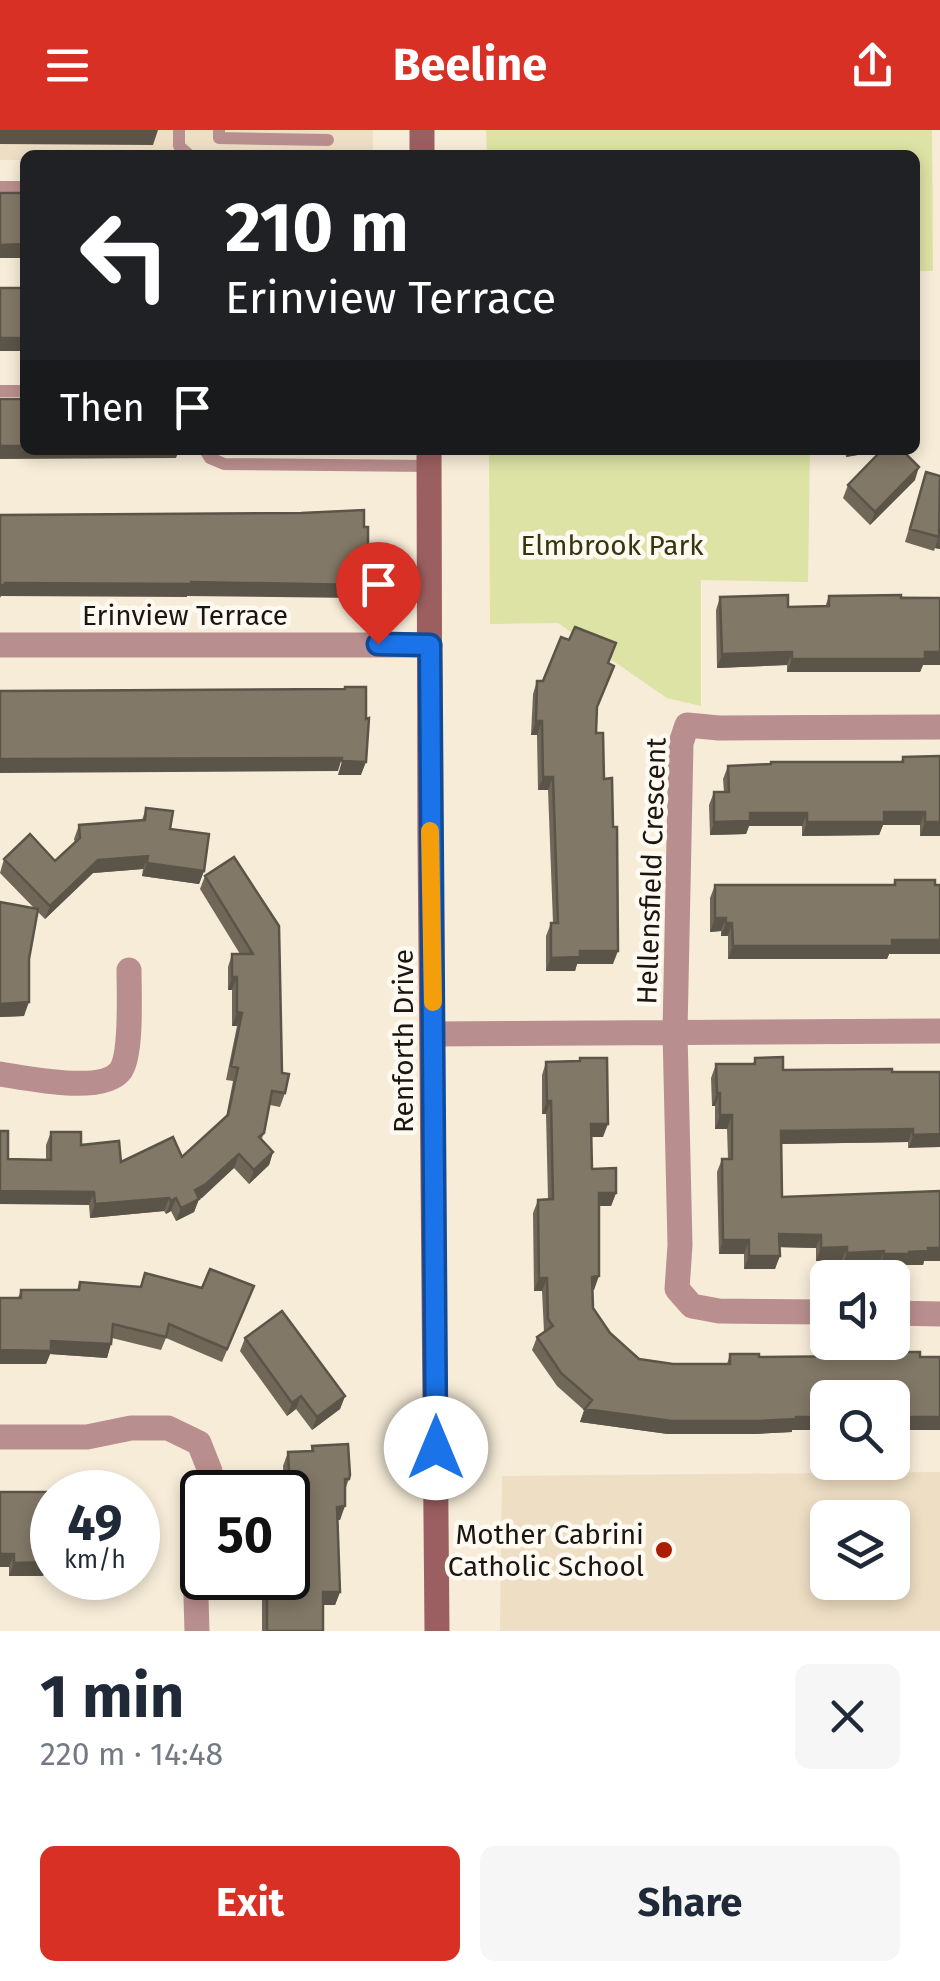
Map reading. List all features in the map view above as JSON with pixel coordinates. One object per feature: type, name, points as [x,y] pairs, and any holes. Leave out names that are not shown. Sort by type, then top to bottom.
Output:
[{"type":"main road","name":"Renforth Drive","points":[[430,458],[437,1631]]},
{"type":"street","name":"Erinview Terrace","points":[[0,644],[430,645]]},
{"type":"street","name":"Hellensfield Crescent","points":[[675,1032],[681,743],[688,725],[940,727]]},
{"type":"street","points":[[0,1074],[85,1083],[104,1082],[118,1074],[126,1059],[130,970]]},
{"type":"street","points":[[434,1034],[940,1030]]},
{"type":"street","points":[[675,1032],[680,1245],[677,1289],[692,1306],[718,1312],[810,1312]]},
{"type":"street","points":[[910,1313],[940,1314]]},
{"type":"street","points":[[0,1436],[87,1438],[131,1428],[168,1428],[199,1443],[209,1470]]},
{"type":"street","points":[[196,1600],[197,1631]]},
{"type":"lane","points":[[219,130],[219,138],[328,140]]},
{"type":"lane","points":[[208,455],[224,464],[295,457],[430,458]]},
{"type":"shaded area","points":[[0,130],[373,130],[373,150],[20,150],[20,160],[0,160]]},
{"type":"shaded area","name":"Mother Cabrini Catholic School","points":[[910,1472],[940,1472],[940,1631],[500,1631],[502,1476],[810,1473],[810,1480],[910,1480]]},
{"type":"green space","points":[[486,130],[932,130],[933,271],[920,271],[920,150],[487,150]]},
{"type":"green space","name":"Elmbrook Park","points":[[489,455],[810,455],[808,582],[701,580],[701,706],[667,698],[558,623],[490,624]]},
{"type":"building","points":[[0,193],[20,193],[20,244],[0,245]]},
{"type":"building","points":[[0,288],[20,288],[20,338],[0,338]]},
{"type":"building","points":[[0,399],[20,399],[20,446],[0,446]]},
{"type":"building","points":[[877,455],[907,455],[919,467],[875,512],[848,485]]},
{"type":"building","points":[[926,472],[940,476],[939,537],[910,529]]},
{"type":"building","points":[[364,510],[368,552],[364,552],[364,585],[0,585],[0,515]]},
{"type":"building","points":[[788,595],[788,607],[829,606],[829,596],[940,598],[940,652],[925,652],[925,659],[792,659],[792,652],[722,654],[720,597]]},
{"type":"building","points":[[575,627],[616,643],[608,663],[614,666],[597,707],[596,733],[603,733],[604,779],[612,778],[613,827],[617,827],[618,951],[580,951],[580,957],[551,958],[551,923],[558,923],[553,777],[543,777],[542,721],[536,721],[537,681],[543,681],[561,637],[569,640]]},
{"type":"building","points":[[366,687],[366,762],[342,758],[0,759],[0,691]]},
{"type":"building","points":[[940,756],[940,822],[925,822],[925,812],[884,812],[884,822],[807,822],[807,813],[750,813],[750,821],[714,822],[714,792],[729,792],[728,766],[771,762],[903,762],[903,757]]},
{"type":"building","points":[[146,808],[173,811],[170,829],[209,834],[204,871],[147,863],[148,856],[98,860],[50,906],[4,859],[30,834],[55,861],[80,838],[79,825],[145,820]]},
{"type":"building","points":[[234,857],[279,926],[282,1073],[289,1074],[285,1093],[272,1091],[264,1133],[259,1137],[273,1152],[254,1170],[239,1154],[195,1190],[199,1199],[181,1208],[176,1198],[95,1204],[94,1192],[0,1191],[0,1131],[8,1131],[8,1159],[51,1160],[51,1132],[81,1132],[81,1145],[119,1141],[121,1162],[173,1137],[182,1157],[228,1115],[238,1068],[231,1066],[242,1013],[237,1012],[237,977],[232,977],[232,954],[253,954],[205,876]]},
{"type":"building","points":[[895,880],[935,880],[935,885],[940,885],[940,940],[892,940],[892,946],[733,946],[732,923],[726,923],[726,918],[715,918],[715,885],[895,885]]},
{"type":"building","points":[[0,902],[38,909],[29,959],[29,1002],[0,1004]]},
{"type":"building","points":[[783,1057],[783,1070],[940,1072],[940,1134],[913,1135],[913,1129],[781,1131],[782,1197],[940,1191],[940,1248],[909,1254],[847,1253],[847,1247],[821,1248],[821,1235],[779,1234],[780,1256],[749,1256],[749,1240],[723,1240],[722,1159],[732,1159],[732,1115],[720,1115],[716,1064],[755,1064],[755,1058]]},
{"type":"building","points":[[607,1058],[608,1124],[591,1124],[592,1169],[616,1168],[616,1193],[599,1193],[599,1276],[592,1277],[593,1308],[610,1333],[639,1359],[673,1364],[730,1364],[730,1354],[810,1357],[810,1360],[910,1360],[910,1352],[920,1352],[920,1357],[940,1357],[940,1417],[910,1417],[910,1380],[810,1380],[810,1417],[796,1419],[672,1421],[585,1409],[592,1400],[561,1373],[537,1337],[553,1326],[548,1319],[547,1278],[539,1278],[538,1200],[553,1199],[551,1101],[547,1101],[546,1062]]},
{"type":"building","points":[[210,1269],[254,1286],[227,1349],[169,1324],[166,1337],[113,1324],[111,1344],[51,1341],[51,1351],[0,1350],[0,1298],[21,1298],[21,1290],[79,1290],[80,1282],[141,1287],[145,1273],[202,1288]]},
{"type":"building","points":[[282,1311],[345,1396],[317,1417],[301,1396],[292,1403],[245,1338]]},
{"type":"building","points":[[348,1444],[350,1475],[345,1479],[345,1506],[337,1507],[340,1592],[323,1592],[323,1631],[267,1631],[267,1600],[310,1600],[310,1470],[289,1470],[288,1452],[313,1451],[312,1446]]},
{"type":"building","points":[[0,1492],[30,1492],[30,1563],[14,1563],[14,1554],[0,1554]]},
{"type":"slow traffic","points":[[430,831],[433,1002]]},
{"type":"place","name":"Mother Cabrini Catholic School","points":[[664,1550]]},
{"type":"route","points":[[378,644],[430,645],[436,1448]]}]
